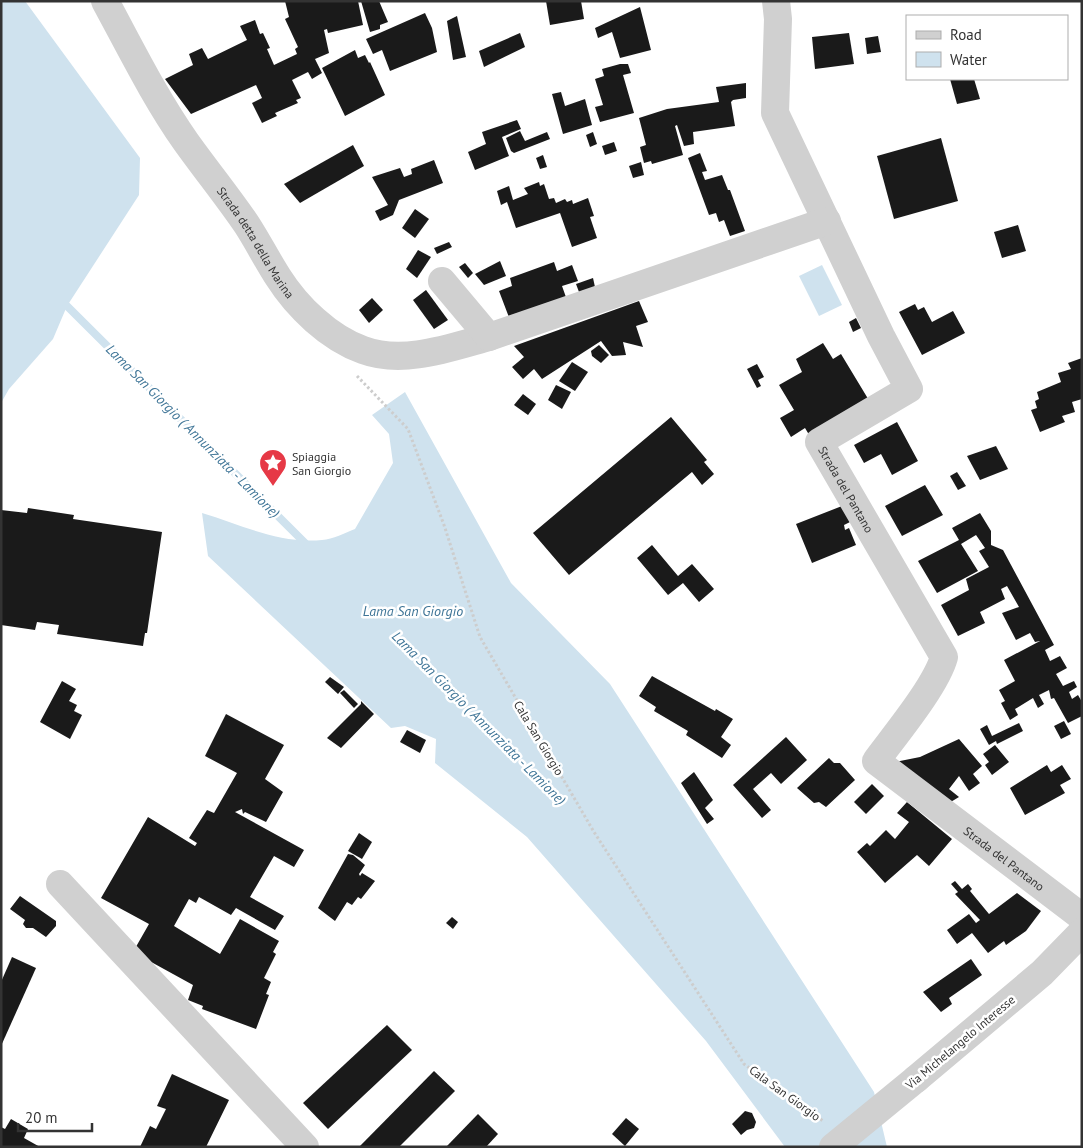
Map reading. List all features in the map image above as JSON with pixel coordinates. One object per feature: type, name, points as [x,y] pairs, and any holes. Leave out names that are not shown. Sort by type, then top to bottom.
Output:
[{"type":"street","name":"Strada detta della Marina","points":[[105,1],[152,90],[186,142],[248,226],[279,278],[305,312],[337,337],[363,350],[389,356],[431,353],[489,337],[827,221]]},
{"type":"street","name":"Strada del Pantano","points":[[776,1],[778,19],[775,113],[881,336],[909,389],[819,442],[944,657],[932,682],[876,762],[1082,917]]},
{"type":"street","points":[[442,281],[489,337]]},
{"type":"street","points":[[60,884],[305,1147]]},
{"type":"street","name":"Via Michelangelo Interesse","points":[[829,1134],[916,1079],[1042,973],[1082,932]]},
{"type":"path","name":"Cala San Giorgio","points":[[356,374],[408,429],[444,525],[480,637],[594,832],[744,1064],[829,1134]]},
{"type":"water","points":[[1,1],[25,1],[140,158],[139,195],[67,306],[53,339],[9,389],[1,403]]},
{"type":"water","points":[[822,265],[842,305],[819,316],[799,276]]},
{"type":"water","name":"Lama San Giorgio","points":[[405,392],[511,583],[610,684],[874,1092],[887,1147],[785,1147],[706,1041],[527,837],[435,763],[436,739],[405,726],[391,728],[208,556],[202,513],[261,532],[291,539],[326,539],[355,529],[393,463],[389,434],[372,415]]},
{"type":"building","points":[[285,1],[358,1],[363,25],[328,33],[327,29],[324,30],[329,53],[315,59],[322,73],[312,79],[308,72],[292,80],[301,98],[296,100],[298,103],[275,113],[277,116],[262,123],[252,103],[262,98],[256,85],[191,114],[165,79],[193,65],[189,54],[202,48],[208,59],[247,40],[240,26],[255,20],[260,34],[263,33],[270,48],[267,49],[274,65],[297,54],[295,49],[298,47],[285,19],[289,17]]},
{"type":"building","points":[[361,1],[379,1],[388,22],[380,25],[380,29],[370,32]]},
{"type":"building","points":[[546,1],[581,1],[584,19],[550,25]]},
{"type":"building","points":[[640,7],[651,50],[620,58],[612,32],[598,38],[595,28]]},
{"type":"building","points":[[425,13],[432,28],[437,52],[390,71],[382,50],[373,54],[366,39]]},
{"type":"building","points":[[457,16],[466,57],[453,60],[447,21]]},
{"type":"building","points":[[520,33],[525,47],[484,67],[479,51]]},
{"type":"building","points":[[849,33],[854,64],[815,69],[812,37]]},
{"type":"building","points":[[878,36],[881,52],[867,54],[865,38]]},
{"type":"building","points":[[355,50],[358,58],[365,55],[370,62],[385,95],[345,116],[322,68]]},
{"type":"building","points":[[620,64],[628,64],[631,73],[623,75],[634,113],[600,122],[595,107],[603,105],[595,79],[604,76],[602,69]]},
{"type":"building","points":[[950,80],[974,80],[980,99],[957,104]]},
{"type":"building","points":[[746,83],[746,98],[731,102],[735,126],[693,132],[694,144],[684,146],[677,125],[675,126],[683,155],[652,164],[651,161],[644,163],[640,147],[646,145],[639,118],[667,109],[719,102],[716,87]]},
{"type":"building","points":[[561,92],[565,106],[585,99],[592,125],[563,134],[552,94]]},
{"type":"building","points":[[517,120],[521,129],[502,137],[509,156],[475,170],[468,152],[486,144],[482,132]]},
{"type":"building","points":[[520,131],[525,141],[547,132],[550,139],[514,153],[511,151],[506,138]]},
{"type":"building","points":[[593,132],[597,144],[590,147],[586,135]]},
{"type":"building","points":[[941,138],[958,201],[894,219],[877,156]]},
{"type":"building","points":[[614,142],[617,151],[605,155],[602,146]]},
{"type":"building","points":[[353,145],[364,166],[300,203],[284,184]]},
{"type":"building","points":[[700,153],[707,171],[702,172],[705,180],[722,175],[728,190],[730,190],[745,231],[730,236],[724,220],[719,222],[716,213],[709,215],[688,158]]},
{"type":"building","points":[[543,155],[547,167],[540,169],[536,158]]},
{"type":"building","points":[[434,160],[443,183],[399,200],[393,215],[380,221],[375,211],[388,205],[372,177],[400,168],[404,177],[412,174],[411,169]]},
{"type":"building","points":[[641,162],[644,175],[633,178],[629,166]]},
{"type":"building","points":[[539,182],[540,186],[544,184],[549,199],[554,198],[556,203],[565,199],[567,202],[572,200],[573,204],[588,198],[594,216],[590,217],[597,238],[572,247],[560,213],[516,228],[507,202],[501,205],[497,191],[509,186],[513,200],[528,194],[524,188]]},
{"type":"building","points":[[415,209],[429,219],[415,238],[402,228]]},
{"type":"building","points":[[1018,225],[1026,251],[1002,258],[994,232]]},
{"type":"building","points":[[449,242],[452,247],[437,254],[434,248]]},
{"type":"building","points":[[418,250],[431,257],[417,278],[406,269]]},
{"type":"building","points":[[500,261],[506,276],[484,285],[475,274]]},
{"type":"building","points":[[554,262],[557,271],[572,265],[578,281],[562,286],[567,300],[510,320],[499,291],[512,286],[510,278]]},
{"type":"building","points":[[465,263],[473,273],[468,278],[459,267]]},
{"type":"building","points":[[593,278],[595,287],[579,292],[576,284]]},
{"type":"building","points":[[426,290],[448,320],[434,329],[413,300]]},
{"type":"building","points":[[372,298],[383,310],[369,323],[359,310]]},
{"type":"building","points":[[639,301],[648,322],[636,326],[643,347],[623,342],[626,355],[612,356],[601,341],[542,379],[534,369],[523,379],[512,367],[524,357],[514,346]]},
{"type":"building","points":[[915,304],[918,310],[924,307],[932,322],[953,311],[965,333],[922,355],[899,312]]},
{"type":"building","points":[[856,318],[861,328],[853,332],[849,322]]},
{"type":"building","points":[[823,343],[833,359],[841,354],[870,402],[811,438],[805,428],[791,437],[780,418],[794,410],[779,385],[802,372],[796,359]]},
{"type":"building","points":[[599,345],[609,355],[601,363],[592,356],[591,351]]},
{"type":"building","points":[[1082,358],[1082,399],[1072,402],[1075,412],[1062,416],[1065,422],[1040,432],[1031,410],[1037,408],[1035,401],[1039,399],[1037,392],[1061,382],[1058,373],[1071,369],[1068,363]]},
{"type":"building","points":[[572,362],[588,372],[575,391],[559,381]]},
{"type":"building","points":[[757,364],[764,377],[758,380],[761,386],[757,388],[747,369]]},
{"type":"building","points":[[556,385],[571,392],[562,409],[548,400]]},
{"type":"building","points":[[523,394],[536,404],[528,415],[514,405]]},
{"type":"building","points":[[671,417],[707,460],[704,462],[714,474],[702,485],[692,472],[569,575],[533,533]]},
{"type":"building","points":[[897,422],[918,461],[892,475],[881,454],[864,463],[854,445]]},
{"type":"building","points":[[996,446],[1008,469],[980,480],[967,456]]},
{"type":"building","points":[[957,472],[966,486],[958,490],[950,476]]},
{"type":"building","points":[[925,485],[943,515],[902,536],[885,506]]},
{"type":"building","points":[[842,506],[850,522],[844,525],[845,530],[849,528],[856,545],[812,563],[796,524]]},
{"type":"building","points":[[28,508],[74,515],[73,519],[162,532],[147,633],[145,633],[143,646],[57,634],[59,625],[37,622],[35,630],[1,625],[1,510],[27,513]]},
{"type":"building","points":[[980,513],[991,531],[991,545],[1003,550],[1054,645],[1045,650],[1050,661],[1060,656],[1067,668],[1056,674],[1063,686],[1074,681],[1077,687],[1069,692],[1072,699],[1078,695],[1082,702],[1082,716],[1068,723],[1054,698],[1051,699],[1049,690],[1039,695],[1044,704],[1038,708],[1033,698],[1015,709],[1018,715],[1010,720],[1001,703],[1005,701],[999,690],[1015,681],[1004,660],[1040,641],[1035,642],[1030,633],[1016,640],[1002,613],[1019,607],[1007,586],[1001,589],[1005,599],[980,612],[985,623],[958,636],[941,605],[969,590],[966,579],[989,567],[979,551],[985,548],[976,535],[961,544],[978,571],[937,593],[918,561],[959,540],[952,528]]},
{"type":"building","points":[[652,545],[678,576],[692,564],[714,589],[699,602],[683,583],[668,595],[637,558]]},
{"type":"building","points":[[652,676],[733,719],[721,737],[731,745],[722,758],[686,735],[688,731],[654,711],[656,707],[639,696]]},
{"type":"building","points":[[330,677],[344,687],[338,694],[325,682]]},
{"type":"building","points":[[62,681],[76,689],[69,701],[77,705],[74,711],[82,715],[70,739],[40,722]]},
{"type":"building","points":[[344,690],[358,704],[354,708],[340,693]]},
{"type":"building","points":[[361,701],[374,714],[341,748],[327,738],[361,704]]},
{"type":"building","points":[[226,714],[284,745],[265,779],[283,792],[266,822],[245,812],[243,814],[242,809],[235,812],[304,850],[294,867],[274,856],[250,897],[284,916],[275,930],[236,908],[231,915],[199,897],[196,903],[189,899],[174,926],[220,954],[240,919],[279,941],[273,952],[276,954],[264,978],[271,982],[266,994],[269,995],[256,1029],[202,1009],[203,1006],[188,1000],[193,985],[133,952],[149,924],[101,898],[148,817],[195,846],[197,843],[189,838],[207,810],[214,813],[237,773],[205,756]]},
{"type":"building","points":[[1064,721],[1071,734],[1061,739],[1054,726]]},
{"type":"building","points":[[1019,723],[1023,731],[997,744],[996,741],[989,745],[980,729],[987,725],[992,736]]},
{"type":"building","points":[[407,730],[426,740],[420,753],[400,742]]},
{"type":"building","points":[[786,737],[807,760],[781,784],[771,773],[753,789],[771,810],[762,818],[733,785]]},
{"type":"building","points":[[959,739],[982,766],[973,774],[980,783],[969,791],[959,776],[949,789],[959,797],[949,803],[895,762],[920,757]]},
{"type":"building","points":[[995,745],[1009,762],[992,775],[985,765],[989,762],[983,754]]},
{"type":"building","points":[[829,758],[834,763],[840,763],[855,780],[826,807],[819,802],[814,803],[797,788]]},
{"type":"building","points":[[1047,765],[1051,772],[1062,765],[1071,779],[1060,785],[1065,793],[1025,815],[1010,788]]},
{"type":"building","points":[[694,772],[713,800],[705,808],[714,819],[707,824],[681,783]]},
{"type":"building","points":[[872,784],[884,796],[866,814],[854,802]]},
{"type":"building","points":[[907,802],[952,839],[929,866],[917,855],[885,883],[857,852],[867,843],[870,846],[886,830],[895,839],[909,822],[897,813]]},
{"type":"building","points":[[359,833],[372,842],[362,859],[348,851]]},
{"type":"building","points":[[348,854],[353,855],[365,865],[359,874],[360,876],[362,873],[375,881],[361,899],[358,897],[352,905],[347,902],[335,921],[318,908]]},
{"type":"building","points":[[955,881],[962,889],[968,884],[972,889],[970,891],[989,914],[1017,893],[1041,911],[1026,931],[1006,945],[1004,941],[988,953],[972,933],[957,944],[947,930],[969,914],[976,923],[980,920],[955,894],[958,892],[951,884]]},
{"type":"building","points":[[20,896],[56,921],[56,926],[46,937],[33,928],[26,928],[23,924],[25,920],[10,909]]},
{"type":"building","points":[[452,917],[458,922],[453,929],[446,923]]},
{"type":"building","points":[[12,957],[36,968],[1,1046],[1,982]]},
{"type":"building","points":[[971,959],[982,975],[949,998],[952,1004],[941,1012],[923,992]]},
{"type":"building","points":[[387,1025],[412,1050],[328,1129],[303,1103]]},
{"type":"building","points":[[434,1071],[455,1091],[399,1147],[359,1147]]},
{"type":"building","points":[[172,1074],[229,1100],[206,1147],[140,1147],[150,1126],[156,1129],[166,1109],[157,1106]]},
{"type":"building","points":[[745,1111],[752,1113],[756,1122],[754,1128],[747,1130],[741,1135],[732,1124]]},
{"type":"building","points":[[478,1114],[498,1134],[486,1147],[446,1147]]},
{"type":"building","points":[[626,1118],[639,1129],[625,1146],[612,1134]]},
{"type":"building","points":[[11,1119],[28,1129],[24,1138],[40,1147],[1,1147],[1,1127],[5,1129]]},
{"type":"waterway","name":"Lama San Giorgio ( Annunziata - Lamione)","points":[[67,306],[308,546]]},
{"type":"place","name":"Spiaggia San Giorgio","points":[[273,487]]}]
